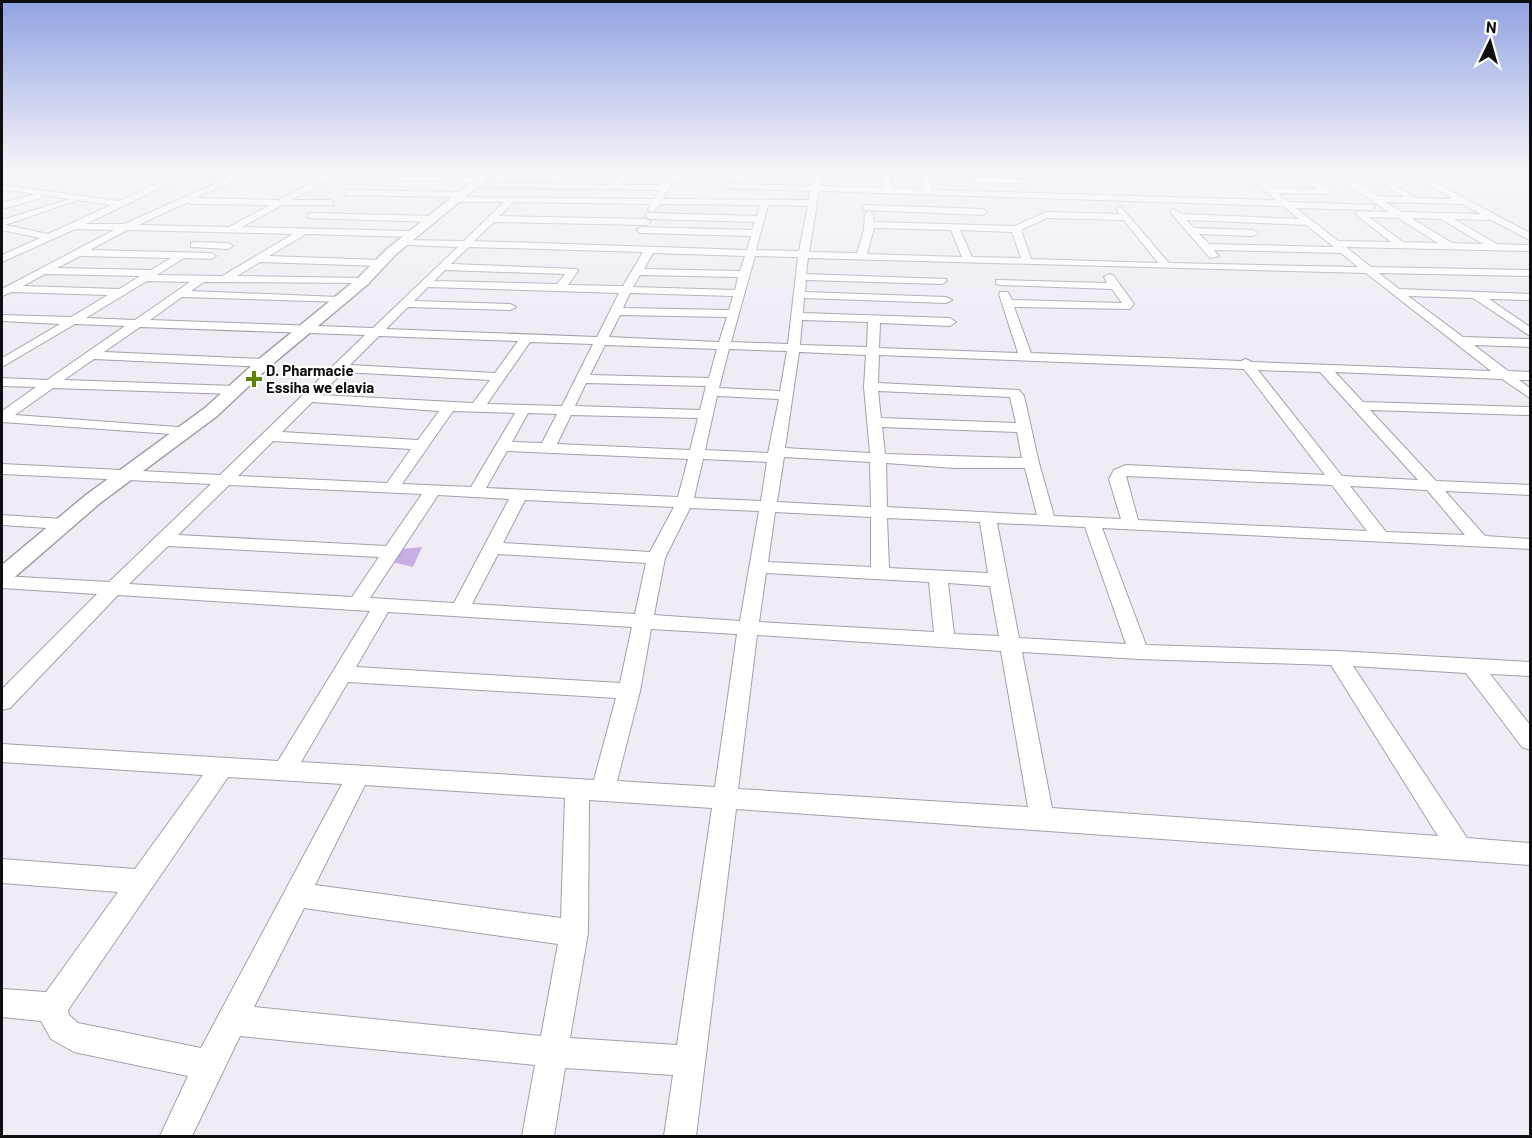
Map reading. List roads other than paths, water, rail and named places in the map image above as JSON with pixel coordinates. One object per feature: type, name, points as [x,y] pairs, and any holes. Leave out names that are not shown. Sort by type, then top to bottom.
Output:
[{"type":"street","points":[[2,225],[49,237]]},
{"type":"street","points":[[2,259],[75,225]]},
{"type":"street","points":[[105,225],[229,231],[287,231],[543,248],[564,248],[583,241],[595,225]]},
{"type":"street","points":[[229,231],[240,225]]},
{"type":"street","points":[[287,231],[296,225]]},
{"type":"street","points":[[2,576],[62,524],[186,431],[363,281],[386,257],[425,225]]},
{"type":"street","points":[[2,702],[112,589],[487,225]]},
{"type":"street","points":[[627,250],[644,225]]},
{"type":"street","points":[[669,225],[757,233]]},
{"type":"street","points":[[538,1137],[573,933],[590,791],[629,691],[641,622],[656,558],[685,502],[713,387],[759,225]]},
{"type":"street","points":[[681,1137],[748,629],[766,505],[794,346],[802,255],[808,225]]},
{"type":"street","points":[[861,256],[870,225]]},
{"type":"street","points":[[874,225],[1016,228],[1022,225]]},
{"type":"street","points":[[1133,225],[1166,266]]},
{"type":"street","points":[[1186,225],[1225,267]]},
{"type":"street","points":[[1313,225],[1530,394]]},
{"type":"street","points":[[1374,225],[1402,246]]},
{"type":"street","points":[[1417,225],[1451,247]]},
{"type":"street","points":[[1457,225],[1497,249]]},
{"type":"street","points":[[1507,225],[1530,237]]},
{"type":"street","points":[[6,291],[128,226]]},
{"type":"street","points":[[954,227],[969,260]]},
{"type":"street","points":[[1016,228],[1028,262]]},
{"type":"street","points":[[174,279],[254,231]]},
{"type":"street","points":[[1191,231],[1253,233]]},
{"type":"street","points":[[225,279],[303,232]]},
{"type":"street","points":[[543,248],[551,238]]},
{"type":"street","points":[[99,242],[228,246]]},
{"type":"street","points":[[1207,247],[1530,248]]},
{"type":"street","points":[[564,248],[582,260]]},
{"type":"street","points":[[274,249],[386,257]]},
{"type":"street","points":[[445,267],[582,260],[627,250],[1166,266],[1530,273]]},
{"type":"street","points":[[548,447],[626,290],[650,251]]},
{"type":"street","points":[[2,252],[13,254]]},
{"type":"street","points":[[77,253],[211,256]]},
{"type":"street","points":[[2,363],[183,255]]},
{"type":"street","points":[[261,259],[386,257]]},
{"type":"street","points":[[937,259],[953,337]]},
{"type":"street","points":[[560,288],[582,260]]},
{"type":"street","points":[[993,261],[1025,355]]},
{"type":"street","points":[[1008,303],[1126,307],[1128,304],[1102,264]]},
{"type":"street","points":[[44,271],[200,280],[363,281]]},
{"type":"street","points":[[637,272],[746,274]]},
{"type":"street","points":[[2,418],[135,323],[200,280]]},
{"type":"street","points":[[800,286],[942,281]]},
{"type":"street","points":[[1000,282],[1115,286]]},
{"type":"street","points":[[428,284],[740,293]]},
{"type":"street","points":[[800,286],[946,300]]},
{"type":"street","points":[[487,336],[526,287]]},
{"type":"street","points":[[6,291],[121,292]]},
{"type":"street","points":[[1396,292],[1529,298]]},
{"type":"street","points":[[179,294],[339,300]]},
{"type":"street","points":[[1476,295],[1530,332]]},
{"type":"street","points":[[408,304],[510,307]]},
{"type":"street","points":[[616,311],[734,314]]},
{"type":"street","points":[[797,316],[874,319],[1025,355],[1502,373],[1530,376]]},
{"type":"street","points":[[2,318],[873,349],[953,337]]},
{"type":"street","points":[[874,319],[871,387],[878,458],[880,574]]},
{"type":"street","points":[[477,408],[527,337]]},
{"type":"street","points":[[1460,341],[1530,344]]},
{"type":"street","points":[[2,352],[18,353]]},
{"type":"street","points":[[90,355],[264,363]]},
{"type":"street","points":[[1246,363],[1381,537]]},
{"type":"street","points":[[1322,366],[1433,487],[1479,542]]},
{"type":"street","points":[[341,369],[499,377]]},
{"type":"street","points":[[581,379],[713,387],[786,395]]},
{"type":"street","points":[[2,382],[235,390]]},
{"type":"street","points":[[871,387],[1007,391],[1017,396],[1022,428],[1047,519]]},
{"type":"street","points":[[309,398],[449,407],[706,414]]},
{"type":"street","points":[[1359,406],[1530,411]]},
{"type":"street","points":[[391,488],[449,407]]},
{"type":"street","points":[[477,492],[524,409]]},
{"type":"street","points":[[2,418],[186,431]]},
{"type":"street","points":[[875,422],[1022,428]]},
{"type":"street","points":[[272,436],[420,446]]},
{"type":"street","points":[[502,446],[1031,463]]},
{"type":"street","points":[[2,469],[879,510],[1530,544]]},
{"type":"street","points":[[1131,523],[1117,479],[1119,473],[1126,470],[1530,490]]},
{"type":"street","points":[[356,605],[433,490]]},
{"type":"street","points":[[459,610],[520,494]]},
{"type":"street","points":[[987,516],[1042,818]]},
{"type":"street","points":[[2,520],[62,524]]},
{"type":"street","points":[[1091,521],[1139,652]]},
{"type":"street","points":[[163,540],[390,552]]},
{"type":"street","points":[[491,548],[656,558]]},
{"type":"street","points":[[757,567],[999,580]]},
{"type":"street","points":[[938,577],[945,641]]},
{"type":"street","points":[[2,582],[1012,645],[1139,652],[1337,658],[1530,669]]},
{"type":"street","points":[[283,772],[382,607]]},
{"type":"street","points":[[1337,658],[1460,849]]},
{"type":"street","points":[[1471,665],[1530,740]]},
{"type":"street","points":[[342,674],[629,691]]},
{"type":"street","points":[[2,753],[725,800],[1042,818],[1530,854]]},
{"type":"street","points":[[209,1065],[74,1037],[62,1031],[55,1021],[53,1007],[220,768]]},
{"type":"street","points":[[176,1137],[209,1065],[358,777]]},
{"type":"street","points":[[2,871],[141,882]]},
{"type":"street","points":[[297,895],[573,933]]},
{"type":"street","points":[[2,1003],[53,1007]]},
{"type":"street","points":[[232,1020],[552,1052],[691,1060]]},
{"type":"place","name":"D. Pharmacie Essiha we elavia","points":[[254,379]]}]
